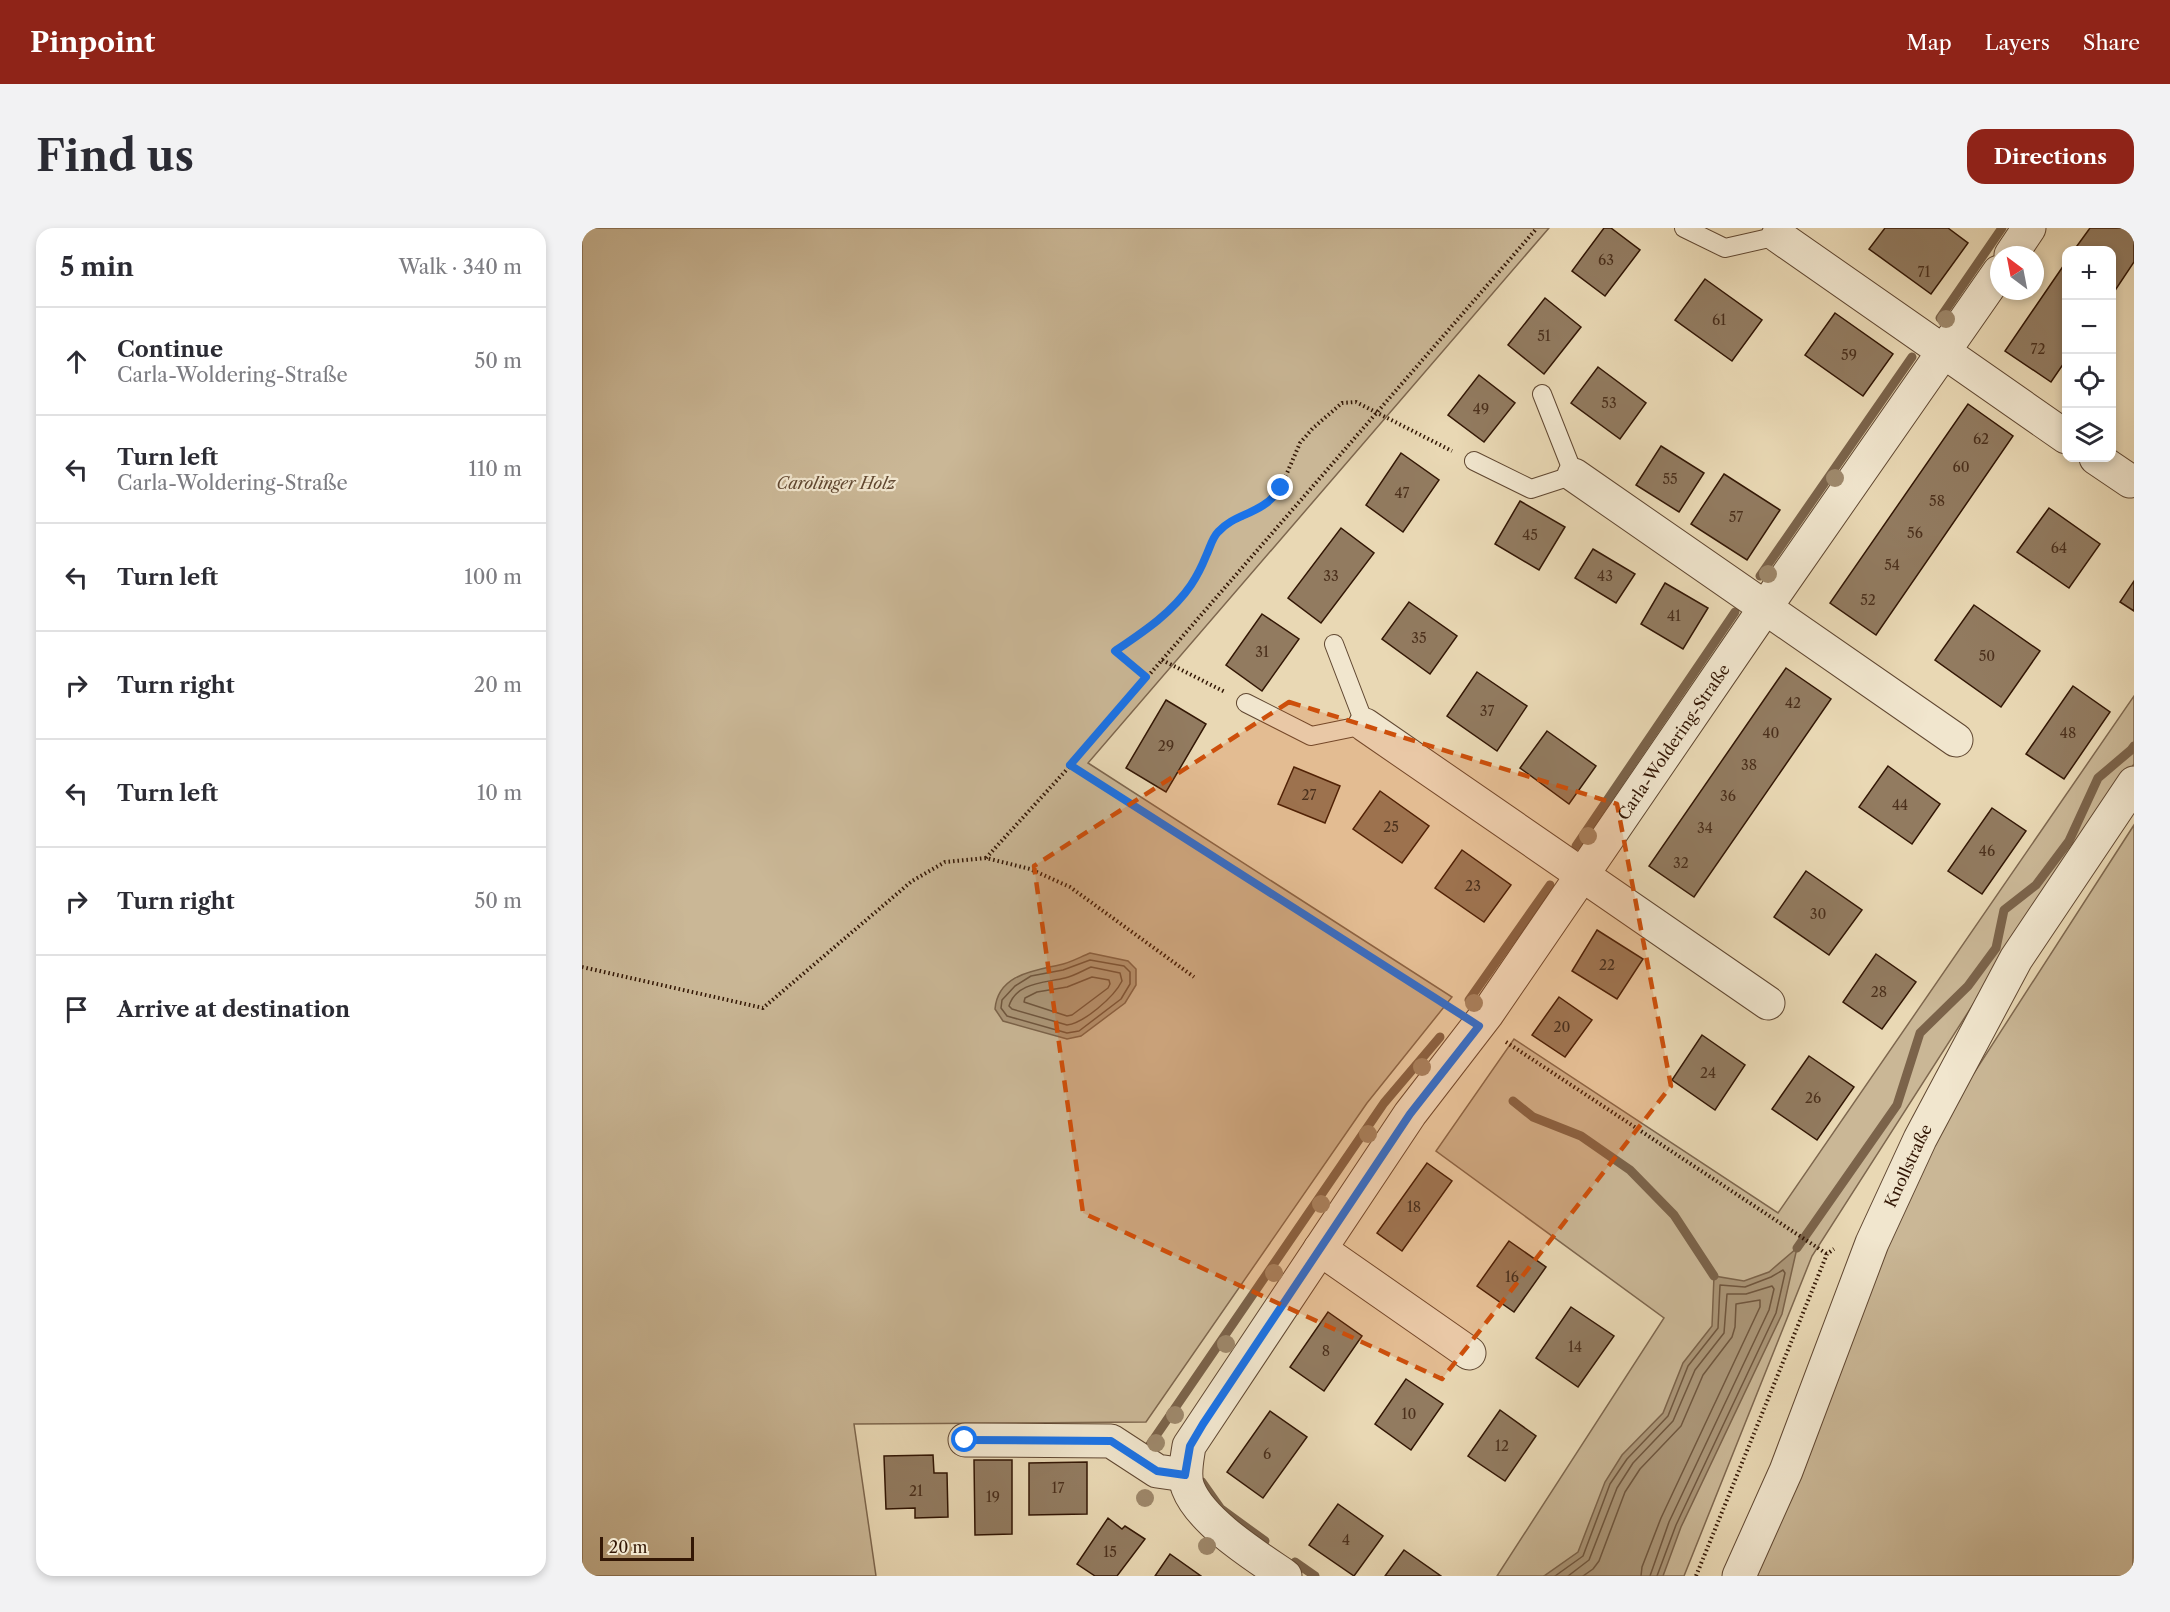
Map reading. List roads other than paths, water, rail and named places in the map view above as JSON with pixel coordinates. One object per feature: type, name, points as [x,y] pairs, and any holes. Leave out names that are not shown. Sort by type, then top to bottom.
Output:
[{"type":"street","points":[[2017,246],[2029,228]]},
{"type":"street","points":[[1776,232],[2062,434]]},
{"type":"street","name":"Carla-Woldering-Straße","points":[[1185,1475],[1190,1446],[1203,1424],[1410,1114],[1479,1026],[1765,608],[1990,285]]},
{"type":"street","points":[[2103,462],[2130,481]]},
{"type":"street","points":[[1574,475],[1956,740]]},
{"type":"street","points":[[1365,725],[1768,1003]]},
{"type":"street","name":"Knollstraße","points":[[1739,1576],[1786,1471],[1872,1243],[1920,1139],[2016,959],[2134,783]]},
{"type":"street","points":[[1320,1248],[1469,1353]]},
{"type":"street","points":[[965,1440],[1111,1441],[1157,1471],[1185,1475],[1188,1489],[1201,1509],[1246,1549],[1285,1576]]},
{"type":"lane","points":[[1684,228],[1725,248],[1776,232]]},
{"type":"lane","points":[[1474,461],[1531,489],[1574,475],[1542,394]]},
{"type":"lane","points":[[1246,703],[1311,736],[1365,725],[1334,644]]},
{"type":"water","points":[[1090,953],[1128,961],[1136,969],[1136,985],[1125,1003],[1081,1036],[1067,1039],[1003,1021],[995,1009],[1002,989],[1009,982],[1018,976],[1067,963]]},
{"type":"water","points":[[1797,1248],[1782,1314],[1681,1527],[1663,1576],[1544,1576],[1578,1552],[1605,1482],[1622,1455],[1663,1413],[1683,1363],[1712,1326],[1714,1276],[1744,1281],[1769,1272]]},
{"type":"waterway","points":[[1940,318],[2002,228]]},
{"type":"waterway","points":[[1760,576],[1912,357]]},
{"type":"waterway","points":[[1576,846],[1735,612]]},
{"type":"waterway","points":[[1797,1248],[1897,1105],[1920,1033],[1968,986],[1996,948],[2004,910],[2036,885],[2069,841],[2098,778],[2134,746]]},
{"type":"waterway","points":[[1469,1000],[1550,885]]},
{"type":"waterway","points":[[1149,1446],[1384,1103],[1440,1037]]},
{"type":"waterway","points":[[1513,1101],[1533,1117],[1581,1136],[1630,1170],[1674,1215],[1714,1276]]},
{"type":"waterway","points":[[1202,1482],[1221,1509],[1265,1541]]},
{"type":"waterway","points":[[1295,1562],[1315,1576]]},
{"type":"park label","name":"Carolinger Holz","points":[[836,483]]}]
